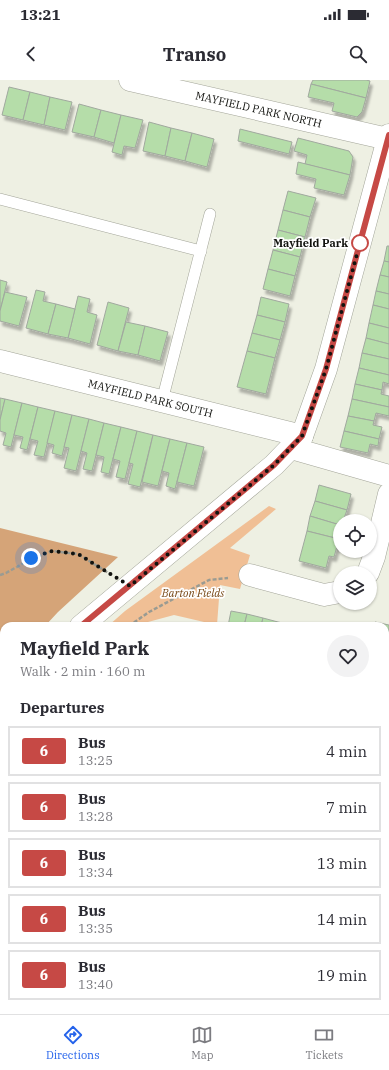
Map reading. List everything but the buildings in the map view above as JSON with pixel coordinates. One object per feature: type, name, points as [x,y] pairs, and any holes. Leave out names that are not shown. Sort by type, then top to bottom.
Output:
[{"type":"street","name":"MAYFIELD PARK NORTH","points":[[130,80],[388,137]]},
{"type":"street","points":[[86,622],[274,465],[296,442],[326,369],[388,137]]},
{"type":"street","name":"MAYFIELD PARK SOUTH","points":[[0,361],[162,401],[296,442],[389,476]]},
{"type":"street","points":[[371,566],[389,494]]},
{"type":"street","points":[[250,575],[324,595],[333,593]]},
{"type":"lane","points":[[0,199],[201,251]]},
{"type":"lane","points":[[162,401],[210,214]]},
{"type":"path","points":[[0,576],[31,558],[52,551],[78,554],[130,586]]},
{"type":"path","points":[[135,622],[149,612],[209,580],[250,575]]},
{"type":"green space","name":"Barton Fields","points":[[269,506],[276,509],[230,548],[250,555],[240,589],[220,585],[217,622],[204,622],[174,615],[148,622],[113,622],[125,611]]},
{"type":"shaded area","points":[[0,528],[118,557],[49,622],[0,622]]},
{"type":"bus line","name":"6","points":[[86,622],[274,465],[302,436],[326,369],[389,135]]},
{"type":"place","name":"Mayfield Park","points":[[360,243]]},
{"type":"route","points":[[31,558],[52,551],[78,554],[130,586],[274,465],[302,436],[326,369],[360,243]]}]
